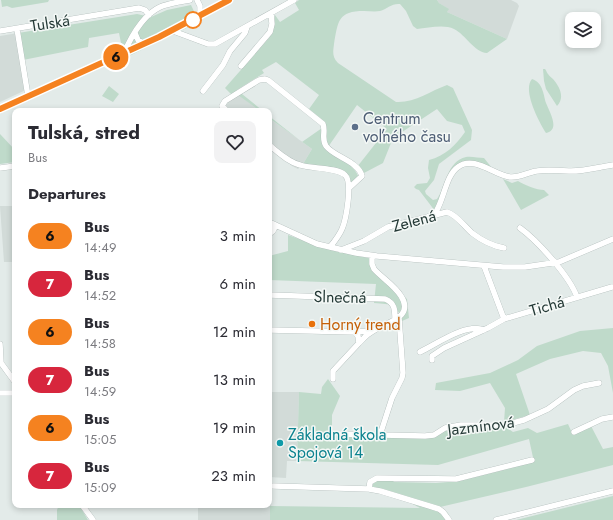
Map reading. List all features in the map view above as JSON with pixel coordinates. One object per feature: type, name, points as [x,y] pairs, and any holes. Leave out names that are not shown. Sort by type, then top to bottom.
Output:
[{"type":"street","points":[[124,53],[135,34],[149,15],[162,6],[190,0]]},
{"type":"street","points":[[197,0],[200,6],[200,16]]},
{"type":"street","points":[[0,109],[172,31],[229,0]]},
{"type":"street","points":[[172,31],[211,44],[222,41],[294,0]]},
{"type":"street","name":"Tulská","points":[[28,96],[17,29],[139,8],[145,10],[149,15]]},
{"type":"street","points":[[241,66],[270,32],[272,24],[271,13]]},
{"type":"street","points":[[203,91],[224,65],[230,51],[245,33],[247,27]]},
{"type":"street","points":[[0,31],[17,29]]},
{"type":"street","points":[[135,34],[138,40],[144,44]]},
{"type":"street","points":[[224,108],[222,106],[225,101],[259,80],[268,80],[323,124],[323,140],[327,148],[343,157],[358,170],[362,176],[349,188]]},
{"type":"street","points":[[272,148],[282,156],[296,164],[341,173],[347,178],[349,188],[342,229],[330,247]]},
{"type":"street","points":[[434,215],[441,203],[452,174],[458,167],[466,163],[474,164],[512,177],[538,171],[577,171],[613,165]]},
{"type":"street","points":[[0,168],[12,166]]},
{"type":"street","name":"Zelená","points":[[341,250],[364,242],[388,228],[445,212],[451,213],[476,236],[488,243],[504,248]]},
{"type":"street","name":"Zelená","points":[[272,223],[306,239],[341,250],[372,256],[484,266],[525,267],[555,263],[613,239]]},
{"type":"street","points":[[272,232],[276,225]]},
{"type":"street","points":[[520,228],[538,243],[555,263],[573,288],[577,297]]},
{"type":"street","name":"Slnečná","points":[[372,256],[372,264],[374,269],[398,292],[402,299],[404,311],[397,319]]},
{"type":"street","points":[[484,266],[504,319]]},
{"type":"street","name":"Tichá","points":[[432,360],[432,356],[444,348],[484,330],[504,319],[612,287]]},
{"type":"street","name":"Slnečná","points":[[272,295],[385,299],[388,300],[395,309],[397,319]]},
{"type":"street","points":[[333,380],[333,371],[359,344],[373,331],[397,319],[403,373],[392,398],[380,435]]},
{"type":"street","name":"Tichá","points":[[420,352],[464,330],[479,328],[484,330]]},
{"type":"street","points":[[272,330],[373,331]]},
{"type":"street","points":[[355,332],[358,336],[359,344]]},
{"type":"street","points":[[0,344],[2,366],[12,378]]},
{"type":"street","name":"Jazmínová","points":[[339,434],[431,436],[445,428],[461,425],[511,424],[530,418],[542,412],[578,388],[599,383]]},
{"type":"street","points":[[0,393],[12,393]]},
{"type":"street","points":[[574,432],[602,419],[613,417]]},
{"type":"street","points":[[369,489],[370,482],[377,478],[456,479],[532,460]]},
{"type":"street","points":[[273,486],[369,489],[380,491],[438,509],[443,512],[449,520]]},
{"type":"street","points":[[496,520],[613,491]]},
{"type":"street","points":[[84,508],[92,520]]},
{"type":"shaded area","points":[[437,0],[511,0],[519,6],[507,39],[447,12],[448,9]]},
{"type":"shaded area","points":[[18,33],[28,89],[0,102],[0,36]]},
{"type":"shaded area","points":[[238,94],[256,108],[224,108],[223,100]]},
{"type":"shaded area","points":[[272,120],[312,149],[303,164],[298,169],[292,166],[272,149]]},
{"type":"shaded area","points":[[0,206],[12,206],[12,262],[4,262]]},
{"type":"shaded area","points":[[272,392],[299,392],[297,461],[287,461],[286,478],[272,477]]},
{"type":"shaded area","points":[[198,508],[270,508],[270,520],[198,520]]},
{"type":"green space","points":[[1,0],[49,0],[48,2],[12,8],[7,6],[2,7]]},
{"type":"green space","points":[[299,0],[437,0],[449,9],[447,12],[507,39],[487,53],[482,52],[474,47],[454,29],[436,27],[417,29],[413,26],[406,11],[400,4],[392,5],[380,11],[355,11],[344,15],[338,23],[333,50],[336,61],[396,102],[416,99],[447,85],[453,88],[472,130],[471,140],[439,164],[434,180],[425,191],[426,194],[433,200],[437,199],[451,169],[460,159],[466,157],[484,158],[492,168],[471,161],[463,161],[456,166],[435,211],[419,190],[414,187],[417,184],[427,183],[430,178],[428,168],[429,160],[445,153],[465,132],[462,125],[447,121],[437,109],[393,138],[383,163],[364,173],[357,167],[387,129],[357,105],[326,150],[349,165],[356,172],[358,176],[351,184],[348,175],[303,164],[312,149],[302,142],[322,128],[326,123],[309,109],[319,95],[276,62],[262,70],[264,73],[237,90],[259,108],[256,108],[238,95],[235,98],[225,88],[269,38],[273,29],[275,15],[280,22],[299,10],[295,3]]},
{"type":"green space","points":[[191,5],[199,22],[129,56],[122,48],[119,33],[89,38],[88,47],[23,60],[18,33],[137,14],[151,17],[167,10]]},
{"type":"green space","points":[[543,69],[545,69],[556,82],[561,92],[561,100],[557,106],[546,89]]},
{"type":"green space","points":[[532,79],[540,86],[553,120],[553,128],[546,133],[539,121],[530,98],[529,84]]},
{"type":"green space","points":[[109,86],[119,94],[113,102],[102,96]]},
{"type":"green space","points":[[272,118],[299,140],[272,120]]},
{"type":"green space","points":[[0,134],[12,147],[12,162],[0,164]]},
{"type":"green space","points":[[503,179],[512,183],[518,181],[531,187],[544,190],[549,195],[521,210]]},
{"type":"green space","points":[[288,235],[330,250],[373,259],[376,272],[407,299],[409,318],[402,321],[398,310],[395,307],[374,303],[376,284],[272,280],[272,255],[288,251]]},
{"type":"green space","points":[[613,328],[613,393],[608,366],[601,353],[583,351],[550,359],[516,374],[530,415],[504,422],[505,408],[490,383],[460,391],[435,390],[436,383],[490,373],[518,360],[537,346],[580,331]]},
{"type":"green space","points":[[328,379],[340,396],[332,415],[332,432],[336,433],[337,437],[427,438],[446,430],[463,427],[506,427],[513,432],[528,428],[537,433],[568,424],[573,435],[591,426],[603,449],[613,447],[613,465],[440,507],[448,513],[451,520],[270,520],[270,508],[272,508],[272,506],[420,508],[407,501],[372,491],[373,483],[377,480],[436,483],[460,481],[534,462],[529,439],[438,465],[297,461],[299,392],[321,394],[322,387]]},
{"type":"green space","points":[[613,496],[613,520],[516,520]]},
{"type":"green space","points":[[58,508],[81,508],[88,520],[57,520]]},
{"type":"bus line","name":"6","points":[[0,109],[172,31],[229,0]]},
{"type":"place","name":"Centrum voľného času","points":[[355,127]]},
{"type":"place","name":"Horný trend","points":[[312,324]]},
{"type":"place","name":"Základná škola Spojová 14","points":[[280,443]]}]
